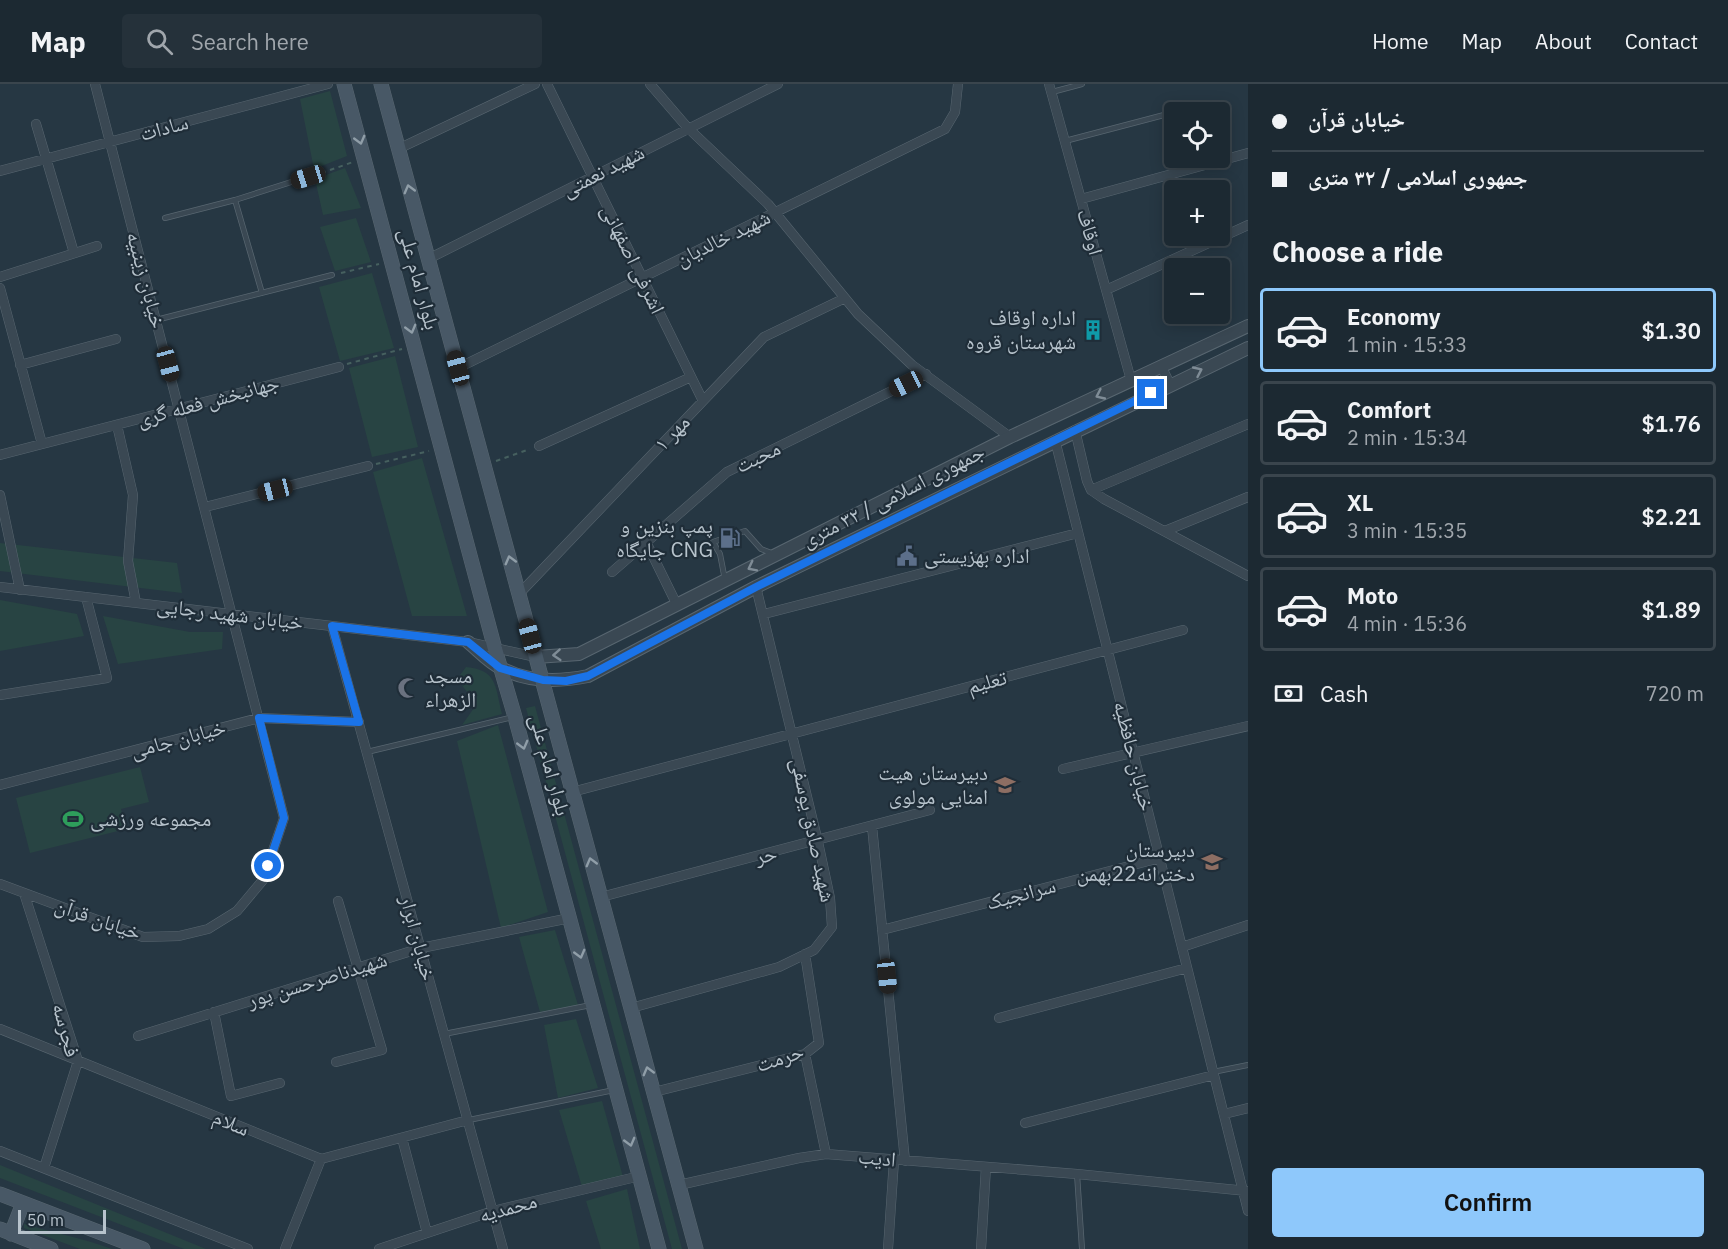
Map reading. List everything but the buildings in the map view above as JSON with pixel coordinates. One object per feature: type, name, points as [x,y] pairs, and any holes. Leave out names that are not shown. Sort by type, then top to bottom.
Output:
[{"type":"main road","name":"بلوار امام علی","points":[[344,84],[500,668],[640,1176],[657,1248]]},
{"type":"main road","name":"بلوار امام علی","points":[[381,84],[696,1249]]},
{"type":"main road","points":[[0,1194],[144,1249]]},
{"type":"main road","points":[[23,1203],[6,1231],[51,1249]]},
{"type":"street","name":"خیابان زینبیه","points":[[95,84],[233,614]]},
{"type":"street","name":"سادات","points":[[0,171],[328,84]]},
{"type":"street","points":[[399,149],[535,84]]},
{"type":"street","name":"اشرفی اصفهانی","points":[[548,84],[703,401]]},
{"type":"street","points":[[650,84],[687,128],[775,213],[858,314],[926,374],[1010,437]]},
{"type":"street","name":"شهید نعمتی","points":[[428,259],[778,84]]},
{"type":"street","name":"شهید خالدیان","points":[[458,368],[945,129],[955,112],[958,84]]},
{"type":"street","name":"اوقاف","points":[[1051,88],[1131,380]]},
{"type":"street","points":[[36,124],[74,254]]},
{"type":"street","points":[[1081,199],[1248,153]]},
{"type":"street","points":[[1107,290],[1248,225]]},
{"type":"street","points":[[0,277],[97,246]]},
{"type":"street","points":[[0,288],[42,444]]},
{"type":"street","name":"مهر ۱","points":[[519,594],[764,337],[845,298]]},
{"type":"street","name":"جمهوری اسلامی / ۳۲ متری","points":[[536,657],[579,654],[1010,437],[1248,326]]},
{"type":"street","points":[[20,364],[116,339]]},
{"type":"street","name":"جمهوری اسلامی / ۳۲ متری","points":[[468,642],[500,668],[543,680],[566,681],[588,676],[756,587],[1248,348]]},
{"type":"street","points":[[1161,366],[1170,384]]},
{"type":"street","name":"جهانبخش فعله گری","points":[[0,455],[339,367]]},
{"type":"street","name":"محبت","points":[[612,572],[726,472],[926,374]]},
{"type":"street","points":[[539,446],[691,377]]},
{"type":"street","points":[[1091,490],[1248,424]]},
{"type":"street","points":[[117,425],[133,495],[128,561],[136,603]]},
{"type":"street","points":[[1076,430],[1091,490],[1248,576]]},
{"type":"street","name":"خیابان حافظیه","points":[[1055,440],[1245,1191],[1248,1211]]},
{"type":"street","points":[[205,507],[368,466]]},
{"type":"street","points":[[0,495],[20,590]]},
{"type":"street","points":[[1165,531],[1248,497]]},
{"type":"street","points":[[764,614],[1078,533]]},
{"type":"street","points":[[646,542],[676,605]]},
{"type":"street","name":"خیابان شهید رجایی","points":[[0,587],[468,642],[536,657]]},
{"type":"street","name":"شهید صادق یوسفی","points":[[631,1008],[779,967],[814,950],[832,927],[830,898],[818,842],[756,587]]},
{"type":"street","points":[[0,695],[107,678],[86,597]]},
{"type":"street","name":"خیابان قرآن","points":[[0,884],[143,937],[179,936],[208,929],[237,911],[262,880],[284,818],[233,614]]},
{"type":"street","name":"خیابان ابرار","points":[[332,626],[503,1249]]},
{"type":"street","name":"تعلیم","points":[[572,792],[1183,630]]},
{"type":"street","name":"خیابان جامی","points":[[0,785],[259,718],[359,722]]},
{"type":"street","points":[[1063,769],[1248,726]]},
{"type":"street","name":"حر","points":[[601,897],[818,842],[930,810]]},
{"type":"street","points":[[872,826],[905,1161]]},
{"type":"street","name":"سرانجیک","points":[[882,930],[1160,858]]},
{"type":"street","name":"فجرسه","points":[[24,893],[78,1061],[44,1168]]},
{"type":"street","points":[[336,1062],[382,1050],[338,901]]},
{"type":"street","name":"شهیدناصرحسن پور","points":[[138,1036],[421,948],[570,918]]},
{"type":"street","points":[[1182,947],[1248,925]]},
{"type":"street","name":"حرمت","points":[[654,1092],[805,1054],[819,1042],[805,954]]},
{"type":"street","points":[[999,1018],[1187,968]]},
{"type":"street","points":[[214,1012],[231,1096],[280,1083]]},
{"type":"street","name":"سلام","points":[[0,1029],[321,1159]]},
{"type":"street","points":[[805,1054],[826,1154]]},
{"type":"street","points":[[1025,1123],[1214,1073]]},
{"type":"street","points":[[1224,1114],[1248,1107]]},
{"type":"street","points":[[285,1249],[321,1159],[468,1120]]},
{"type":"street","points":[[402,1138],[427,1233]]},
{"type":"street","points":[[0,1150],[248,1249]]},
{"type":"street","name":"ادیب","points":[[679,1185],[826,1154],[1077,1174],[1245,1191]]},
{"type":"street","points":[[888,1249],[894,1160]]},
{"type":"street","points":[[981,1249],[986,1167]]},
{"type":"street","name":"محمدیه","points":[[379,1249],[493,1211],[640,1176]]},
{"type":"lane","points":[[1051,88],[1082,84]]},
{"type":"lane","points":[[1065,141],[1164,115]]},
{"type":"lane","points":[[165,218],[235,200],[308,177]]},
{"type":"lane","points":[[235,200],[262,293]]},
{"type":"lane","points":[[156,320],[332,275]]},
{"type":"lane","points":[[725,580],[720,554],[713,543],[745,531],[761,549],[776,555]]},
{"type":"lane","points":[[367,752],[515,717]]},
{"type":"lane","points":[[444,1034],[593,1004]]},
{"type":"lane","points":[[1214,1073],[1248,1065]]},
{"type":"lane","points":[[468,1120],[616,1090]]},
{"type":"lane","points":[[1077,1174],[1082,1249]]},
{"type":"path","points":[[308,177],[364,159]]},
{"type":"path","points":[[332,275],[392,261]]},
{"type":"path","points":[[339,367],[415,346]]},
{"type":"path","points":[[484,465],[539,446]]},
{"type":"path","points":[[368,466],[442,447]]},
{"type":"green space","points":[[330,91],[347,156],[314,169],[300,99]]},
{"type":"green space","points":[[345,168],[361,208],[323,215],[315,179]]},
{"type":"green space","points":[[356,218],[371,262],[335,271],[320,227]]},
{"type":"green space","points":[[372,273],[394,348],[340,361],[319,287]]},
{"type":"green space","points":[[395,356],[418,447],[372,457],[349,368]]},
{"type":"green space","points":[[422,458],[467,616],[412,616],[373,472]]},
{"type":"green space","points":[[0,543],[177,563],[182,593],[0,571]]},
{"type":"green space","points":[[0,600],[77,614],[84,636],[0,651]]},
{"type":"green space","points":[[103,616],[190,632],[223,632],[222,649],[118,664]]},
{"type":"green space","points":[[466,667],[490,676],[496,688],[502,714],[462,725],[474,708],[472,698],[460,683],[460,675]]},
{"type":"green space","points":[[535,706],[682,1249],[672,1249],[526,708]]},
{"type":"green space","points":[[498,725],[548,912],[501,928],[457,741]]},
{"type":"green space","name":"مجموعه ورزشی","points":[[140,767],[149,802],[121,809],[126,829],[30,853],[16,798]]},
{"type":"green space","points":[[555,930],[578,1005],[540,1012],[519,937]]},
{"type":"green space","points":[[576,1019],[598,1088],[558,1098],[544,1025]]},
{"type":"green space","points":[[602,1101],[623,1177],[583,1190],[559,1110]]},
{"type":"green space","points":[[0,1165],[206,1249],[184,1249],[0,1178]]},
{"type":"green space","points":[[627,1189],[640,1249],[601,1249],[586,1201]]},
{"type":"green space","points":[[24,1224],[112,1249],[80,1249],[24,1228]]},
{"type":"place","name":"اداره اوقاف شهرستان قروه","points":[[1093,330]]},
{"type":"place","name":"پمپ بنزین و جایگاه CNG","points":[[730,538]]},
{"type":"place","name":"اداره بهزیستی","points":[[907,556]]},
{"type":"place","name":"مسجد الزهراء","points":[[408,688]]},
{"type":"place","name":"دبیرستان هیت امنایی مولوی","points":[[1005,785]]},
{"type":"place","name":"مجموعه ورزشی","points":[[73,819]]},
{"type":"place","name":"دبیرستان دخترانه22بهمن","points":[[1212,862]]},
{"type":"route","points":[[268,866],[284,818],[259,718],[359,722],[332,626],[468,642],[500,668],[543,680],[566,681],[588,676],[756,587],[1151,393]]}]
